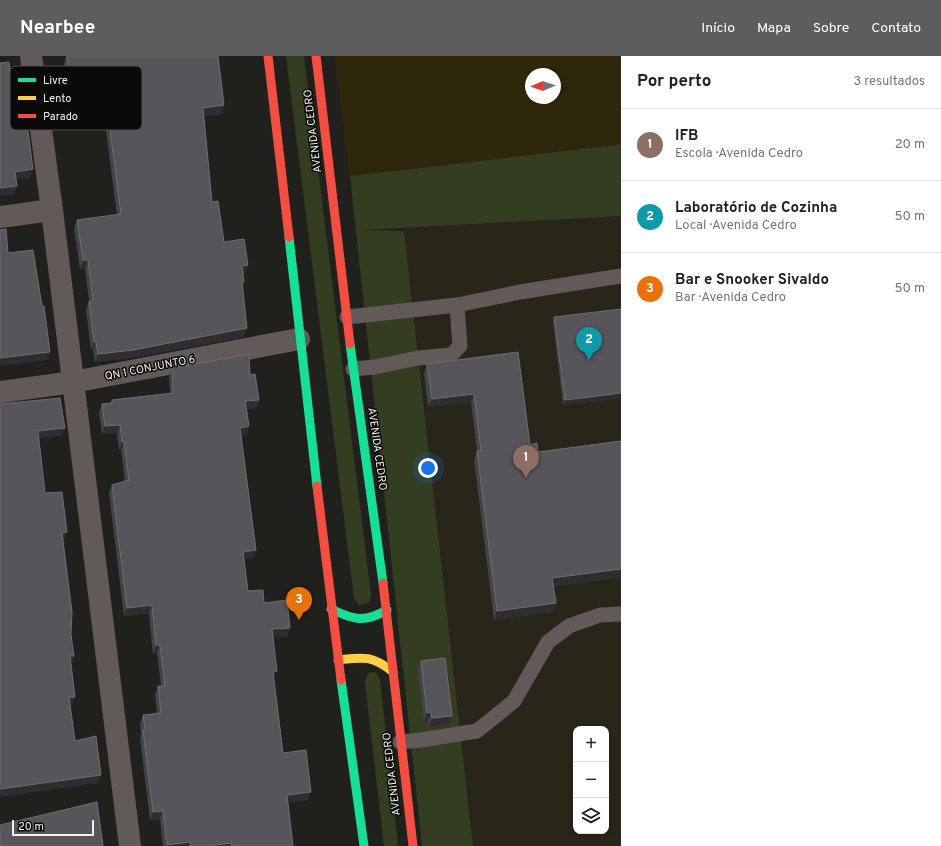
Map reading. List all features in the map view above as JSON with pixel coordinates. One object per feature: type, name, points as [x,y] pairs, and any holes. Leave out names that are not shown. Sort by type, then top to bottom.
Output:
[{"type":"street","points":[[31,56],[32,66]]},
{"type":"street","points":[[268,56],[299,339],[331,609],[364,846]]},
{"type":"street","name":"AVENIDA CEDRO","points":[[316,56],[353,369],[387,610],[400,742],[413,846]]},
{"type":"street","points":[[41,130],[130,846]]},
{"type":"street","points":[[0,216],[52,210]]},
{"type":"street","name":"QN 1 CONJUNTO 6","points":[[0,392],[73,382],[299,339]]},
{"type":"street","points":[[331,609],[351,618],[360,620],[373,619],[387,610]]},
{"type":"street","points":[[338,660],[368,656],[379,660],[394,672]]},
{"type":"lane","points":[[347,317],[457,305],[520,292],[621,276]]},
{"type":"lane","points":[[353,369],[375,367],[418,358],[451,355],[460,346],[457,305]]},
{"type":"lane","points":[[400,742],[477,732],[514,701],[548,642],[569,626],[600,616],[621,614]]},
{"type":"shaded area","points":[[621,216],[621,846],[473,846],[402,228]]},
{"type":"green space","points":[[286,56],[304,56],[371,595],[370,602],[359,605],[354,598]]},
{"type":"green space","points":[[335,56],[394,171],[621,144],[621,216],[364,230],[404,231],[473,846],[422,846],[350,176]]},
{"type":"green space","points":[[368,673],[376,673],[380,679],[398,846],[384,846],[365,682]]},
{"type":"sand","points":[[335,56],[621,56],[621,144],[350,176]]},
{"type":"building","points":[[67,56],[218,56],[224,105],[203,108],[212,202],[218,201],[224,242],[244,239],[248,265],[242,266],[244,282],[242,282],[247,328],[133,350],[98,354],[96,342],[94,342],[89,302],[93,300],[88,260],[83,260],[77,220],[121,214],[110,130],[142,130],[142,66],[68,66]]},
{"type":"building","points":[[9,62],[10,130],[28,130],[33,169],[15,172],[17,186],[0,188],[0,63]]},
{"type":"building","points":[[6,229],[8,253],[33,250],[42,306],[44,306],[50,352],[0,358],[0,230]]},
{"type":"building","points":[[621,309],[621,393],[565,400],[554,317]]},
{"type":"building","points":[[518,352],[530,445],[537,443],[538,452],[621,441],[621,569],[552,578],[556,603],[497,611],[477,451],[481,451],[474,394],[432,399],[427,364]]},
{"type":"building","points":[[249,354],[250,375],[255,374],[259,400],[245,401],[249,426],[240,428],[256,550],[243,552],[248,591],[263,590],[264,603],[287,600],[290,628],[272,629],[277,671],[273,672],[283,753],[306,750],[311,792],[287,795],[293,846],[232,846],[231,843],[210,846],[191,846],[190,842],[167,845],[163,811],[153,812],[143,730],[145,730],[143,715],[161,713],[158,686],[165,686],[160,645],[156,645],[152,605],[127,608],[112,485],[129,480],[124,442],[122,442],[120,425],[105,426],[102,404],[112,403],[112,400],[173,393],[172,368]]},
{"type":"building","points":[[60,398],[65,428],[38,431],[45,493],[62,492],[67,532],[62,533],[72,612],[71,635],[74,656],[70,656],[75,697],[69,697],[75,741],[96,736],[101,775],[0,789],[0,404]]},
{"type":"building","points":[[445,658],[452,716],[432,718],[431,712],[427,713],[421,661]]},
{"type":"building","points":[[97,802],[103,846],[0,846],[0,825]]},
{"type":"traffic: fast","points":[[289,237],[317,486]]},
{"type":"traffic: fast","points":[[350,344],[383,583]]},
{"type":"traffic: fast","points":[[331,609],[353,618],[372,617],[387,610]]},
{"type":"traffic: fast","points":[[341,680],[364,846]]},
{"type":"traffic: slow","points":[[338,660],[367,658],[386,666],[393,672]]},
{"type":"traffic: jam","points":[[268,56],[289,237]]},
{"type":"traffic: jam","points":[[316,56],[350,344]]},
{"type":"traffic: jam","points":[[317,486],[341,680]]},
{"type":"traffic: jam","points":[[383,583],[413,846]]},
{"type":"place","name":"Laboratório de Cozinha","points":[[589,360]]},
{"type":"place","name":"IFB","points":[[526,478]]},
{"type":"place","name":"Bar e Snooker Sivaldo","points":[[299,620]]}]
